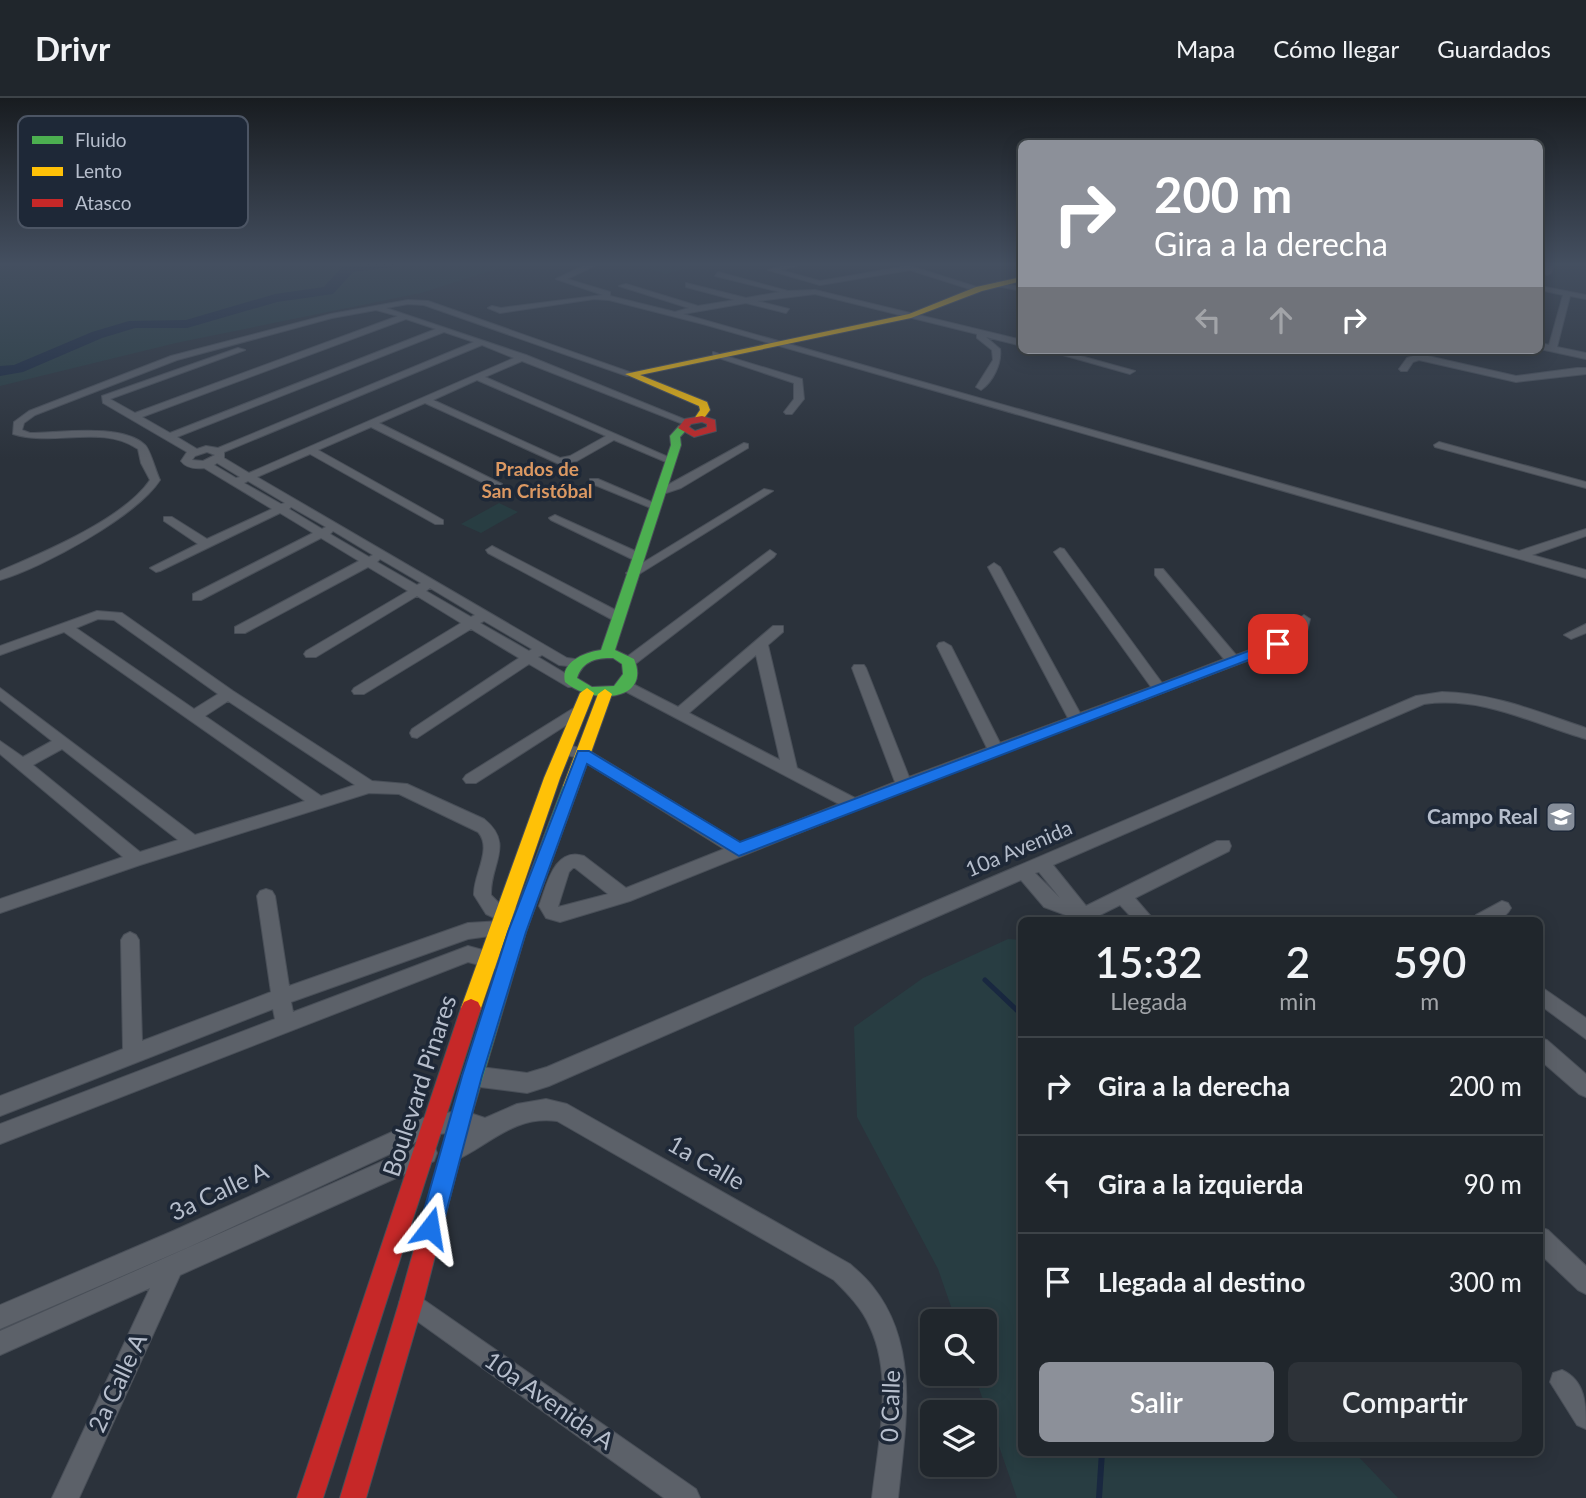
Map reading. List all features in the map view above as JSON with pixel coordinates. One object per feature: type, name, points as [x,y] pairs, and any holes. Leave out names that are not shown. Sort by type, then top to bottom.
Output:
[{"type":"street","points":[[0,576],[104,523],[143,498],[152,489],[155,480],[146,463],[143,448],[131,440],[111,436],[29,436],[17,432],[19,422],[32,413],[174,358],[285,328]]},
{"type":"street","points":[[195,452],[105,398],[303,328]]},
{"type":"street","points":[[134,417],[373,328]]},
{"type":"street","points":[[498,328],[677,390],[712,406],[693,424],[673,453],[607,653]]},
{"type":"street","points":[[725,328],[1586,574]]},
{"type":"street","points":[[630,374],[847,328]]},
{"type":"street","points":[[957,328],[977,334],[996,349],[997,359],[981,387]]},
{"type":"street","points":[[962,328],[1018,342]]},
{"type":"street","points":[[1552,349],[1558,328]]},
{"type":"street","points":[[169,437],[444,329],[693,424]]},
{"type":"street","points":[[482,342],[214,458],[187,463],[188,457],[206,449],[214,458],[240,480],[279,509],[417,590],[478,619],[536,653],[580,689],[605,694],[624,685],[632,674],[629,662],[624,657],[607,653],[590,656],[577,663],[570,674],[580,689]]},
{"type":"street","points":[[1543,347],[1586,356]]},
{"type":"street","points":[[716,354],[799,381],[799,399],[789,412]]},
{"type":"street","points":[[1065,354],[1130,370]]},
{"type":"street","points":[[240,480],[523,357]]},
{"type":"street","points":[[1404,369],[1410,360],[1419,357],[1513,379],[1530,379],[1569,370],[1586,371]]},
{"type":"street","points":[[477,377],[613,436],[673,453]]},
{"type":"street","points":[[425,400],[559,461],[573,459],[613,436]]},
{"type":"street","points":[[371,423],[498,486]]},
{"type":"street","points":[[1440,444],[1586,485]]},
{"type":"street","points":[[594,481],[657,499],[744,446]]},
{"type":"street","points":[[310,450],[439,522]]},
{"type":"street","points":[[240,480],[291,503],[430,583],[478,619]]},
{"type":"street","points":[[632,573],[768,491]]},
{"type":"street","points":[[156,568],[291,503]]},
{"type":"street","points":[[555,518],[638,557]]},
{"type":"street","points":[[168,519],[206,544]]},
{"type":"street","points":[[197,597],[333,528]]},
{"type":"street","points":[[1520,555],[1586,532]]},
{"type":"street","points":[[492,550],[618,617]]},
{"type":"street","points":[[1060,552],[1159,688]]},
{"type":"street","points":[[629,662],[770,554]]},
{"type":"street","points":[[240,630],[380,555]]},
{"type":"street","points":[[994,567],[1076,720]]},
{"type":"street","points":[[1158,572],[1233,661]]},
{"type":"street","points":[[311,653],[430,583]]},
{"type":"street","points":[[0,651],[97,615],[117,616],[369,787]]},
{"type":"street","points":[[359,691],[478,619]]},
{"type":"street","points":[[624,896],[578,861],[574,861],[562,868],[548,906],[552,913],[565,915],[624,896],[904,785],[1300,636],[1304,619]]},
{"type":"street","points":[[66,627],[320,803]]},
{"type":"street","points":[[1571,635],[1586,628]]},
{"type":"street","points":[[680,713],[778,629]]},
{"type":"street","points":[[761,645],[790,771]]},
{"type":"street","points":[[944,646],[996,751]]},
{"type":"street","points":[[536,653],[564,662],[577,663]]},
{"type":"street","points":[[417,733],[536,653]]},
{"type":"street","points":[[859,668],[904,785]]},
{"type":"street","points":[[624,685],[854,805]]},
{"type":"street","name":"Boulevard Pinares","points":[[353,1498],[411,1303],[450,1152],[507,964],[507,924],[537,813],[577,711],[580,689]]},
{"type":"street","points":[[0,693],[193,842]]},
{"type":"street","points":[[194,716],[229,694]]},
{"type":"street","points":[[0,1105],[281,998],[468,931],[507,924],[524,911],[605,694]]},
{"type":"street","name":"10a Avenida","points":[[472,1076],[527,1083],[550,1076],[1421,699],[1446,694],[1483,699],[1586,734]]},
{"type":"street","points":[[471,779],[577,711]]},
{"type":"street","points":[[22,764],[62,742]]},
{"type":"street","points":[[0,746],[137,859]]},
{"type":"street","points":[[563,749],[583,754],[739,850]]},
{"type":"street","points":[[0,905],[369,787],[401,788],[478,823],[488,831],[492,847],[481,888],[483,900],[507,924]]},
{"type":"street","points":[[1024,872],[1050,902],[1084,915],[1223,846]]},
{"type":"street","points":[[1042,864],[1084,915]]},
{"type":"street","points":[[266,896],[285,1023]]},
{"type":"street","points":[[1122,896],[1142,917]]},
{"type":"street","points":[[1487,917],[1502,908]]},
{"type":"street","name":"Boulevard Pinares","points":[[310,1498],[486,958],[507,924]]},
{"type":"street","points":[[130,940],[133,1055]]},
{"type":"street","points":[[0,1134],[468,954],[507,964]]},
{"type":"street","points":[[1543,996],[1586,1030]]},
{"type":"street","points":[[1543,1050],[1586,1087]]},
{"type":"street","name":"1a Calle","points":[[450,1152],[486,1129],[539,1108],[570,1116],[842,1272],[857,1284],[880,1316]]},
{"type":"street","points":[[461,1120],[486,1129]]},
{"type":"street","name":"3a Calle A","points":[[0,1317],[181,1239],[430,1125],[461,1120]]},
{"type":"street","points":[[0,1343],[422,1153],[450,1152]]},
{"type":"street","points":[[1543,1241],[1586,1282]]},
{"type":"street","name":"2a Calle A","points":[[65,1498],[171,1268]]},
{"type":"street","name":"10a Avenida A","points":[[411,1303],[687,1498]]},
{"type":"street","name":"0 Calle","points":[[880,1316],[888,1335],[895,1378],[885,1498]]},
{"type":"street","points":[[1562,1382],[1586,1416]]},
{"type":"green space","points":[[0,328],[248,328],[176,343],[0,386]]},
{"type":"green space","points":[[499,503],[518,512],[481,533],[461,524]]},
{"type":"green space","points":[[1008,939],[1018,940],[1018,1456],[1358,1456],[1398,1498],[1017,1498],[997,1440],[997,1400],[983,1400],[978,1386],[997,1386],[997,1309],[952,1309],[938,1269],[857,1117],[854,1027],[923,978]]},
{"type":"waterway","points":[[0,371],[17,369],[119,328]]},
{"type":"waterway","points":[[985,980],[1018,1011]]},
{"type":"waterway","points":[[1099,1498],[1102,1456]]},
{"type":"traffic: fast","points":[[607,653],[676,445],[675,436],[683,428]]},
{"type":"traffic: fast","points":[[598,654],[616,654],[629,662],[630,674],[619,689],[610,693],[588,691],[570,679],[580,662],[598,654]]},
{"type":"traffic: fast","points":[[457,1131],[517,932],[571,786]]},
{"type":"traffic: slow","points":[[630,374],[851,328]]},
{"type":"traffic: slow","points":[[630,374],[704,404],[705,410],[699,419]]},
{"type":"traffic: slow","points":[[471,1008],[552,778],[587,693]]},
{"type":"traffic: slow","points":[[571,786],[605,694]]},
{"type":"traffic: jam","points":[[702,419],[712,422],[712,429],[694,434],[683,428],[688,421],[702,419]]},
{"type":"traffic: jam","points":[[310,1498],[471,1008]]},
{"type":"traffic: jam","points":[[353,1498],[411,1303],[457,1131]]},
{"type":"place","name":"Campo Real","points":[[1561,817]]},
{"type":"district","name":"Prados de San Cristóbal","points":[[537,480]]},
{"type":"route","points":[[430,1228],[472,1076],[517,932],[583,754],[739,850],[1278,644]]}]
